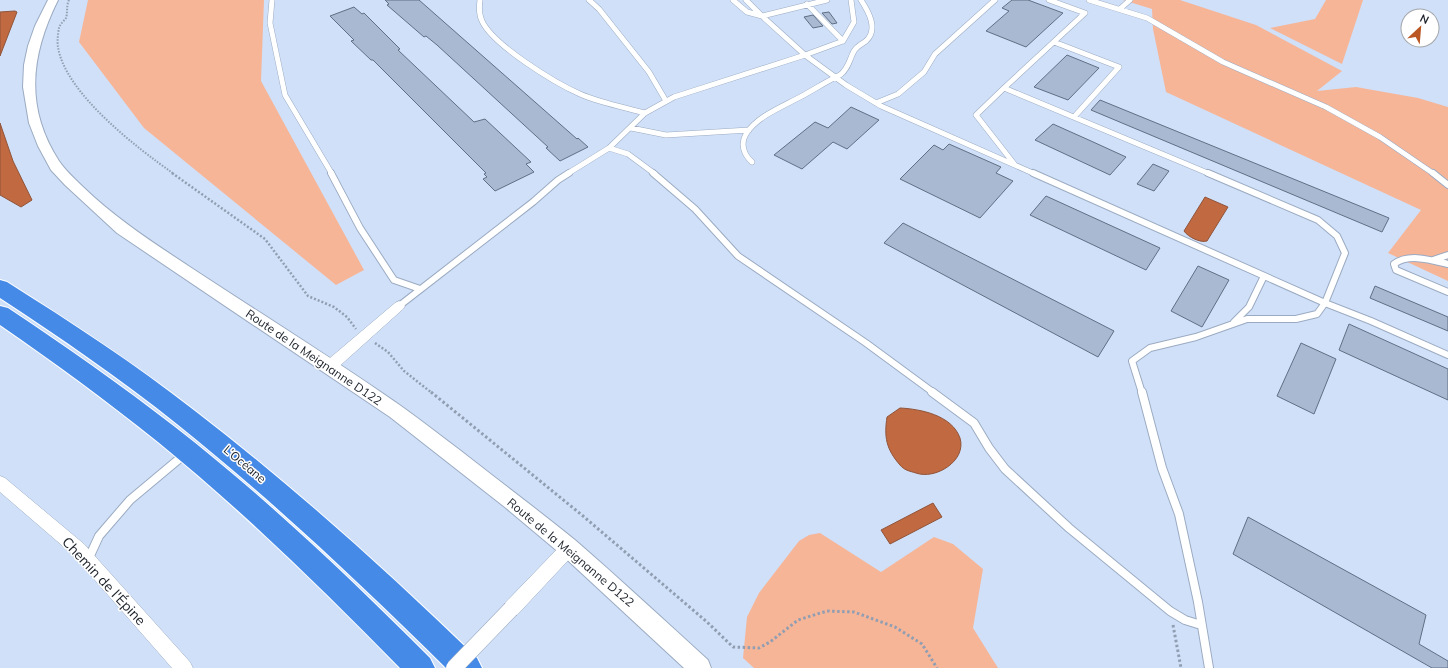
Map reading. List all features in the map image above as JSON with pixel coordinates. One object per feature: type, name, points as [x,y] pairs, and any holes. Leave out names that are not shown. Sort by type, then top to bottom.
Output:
[{"type":"highway","name":"L’Océane","points":[[0,288],[53,321],[104,356],[216,440],[337,544],[467,668]]},
{"type":"highway","points":[[0,314],[93,378],[188,451],[309,558],[373,619],[420,668]]},
{"type":"street","name":"Route de la Meignanne D122","points":[[53,0],[43,20],[34,49],[29,74],[32,108],[40,136],[56,167],[91,204],[122,229],[396,412],[569,548],[628,600],[700,668]]},
{"type":"street","points":[[329,367],[399,306]]},
{"type":"street","name":"Chemin de l'Épine","points":[[0,483],[78,549],[184,668]]},
{"type":"street","points":[[454,668],[569,548]]},
{"type":"lane","points":[[272,0],[270,24],[285,94],[328,168],[360,228],[394,280],[420,290]]},
{"type":"lane","points":[[480,0],[479,4],[482,22],[490,33],[510,50],[560,84],[579,94],[645,113]]},
{"type":"lane","points":[[589,0],[599,9],[650,72],[666,101]]},
{"type":"lane","points":[[733,0],[747,12],[762,16],[828,0]]},
{"type":"lane","points":[[746,0],[805,55],[835,77],[876,103],[1325,304],[1371,321],[1448,355]]},
{"type":"lane","points":[[399,306],[533,202],[558,180],[609,148],[645,113],[674,97],[805,55],[843,41],[854,22],[851,0]]},
{"type":"lane","points":[[752,162],[745,155],[743,149],[744,139],[749,130],[771,113],[848,69],[855,48],[868,38],[872,31],[871,19],[861,0]]},
{"type":"lane","points":[[876,103],[898,94],[924,72],[935,54],[995,0]]},
{"type":"lane","points":[[1015,165],[976,115],[1085,14],[1049,0]]},
{"type":"lane","points":[[1089,0],[1120,8],[1159,24],[1224,62],[1307,98],[1399,148],[1425,166],[1448,185]]},
{"type":"lane","points":[[1120,8],[1130,0]]},
{"type":"lane","points":[[807,4],[843,41]]},
{"type":"lane","points":[[1054,42],[1119,67],[1074,117]]},
{"type":"lane","points":[[1004,88],[1312,217],[1328,227],[1340,240],[1346,253],[1325,304],[1317,314],[1296,319],[1248,319],[1196,337],[1150,348],[1132,362],[1162,468],[1179,514],[1198,602],[1209,668]]},
{"type":"lane","points":[[631,128],[666,135],[749,130]]},
{"type":"lane","points":[[609,148],[628,154],[666,183],[695,209],[738,256],[866,343],[974,423],[988,448],[1005,469],[1068,528],[1170,611],[1186,620],[1201,625]]},
{"type":"lane","points":[[1433,260],[1448,255]]},
{"type":"lane","points":[[1448,264],[1433,260],[1404,258],[1397,260],[1394,264],[1396,270],[1448,292]]},
{"type":"lane","points":[[1229,326],[1249,307],[1264,276]]},
{"type":"lane","points":[[88,560],[99,536],[130,500],[188,451]]},
{"type":"path","points":[[68,0],[66,6],[66,17],[59,28],[58,46],[63,62],[78,89],[105,119],[156,162],[265,239],[308,296],[334,307],[347,317],[359,332]]},
{"type":"path","points":[[372,342],[388,352],[404,371],[571,506],[707,622],[733,647],[759,648],[770,642],[798,620],[827,611],[854,612],[895,627],[922,644],[937,668]]},
{"type":"path","points":[[1170,611],[1181,668]]},
{"type":"shaded area","points":[[88,0],[264,0],[261,81],[364,270],[336,285],[144,128],[79,42]]},
{"type":"shaded area","points":[[1123,0],[1180,0],[1256,25],[1342,71],[1317,91],[1356,87],[1418,98],[1448,107],[1448,281],[1388,253],[1421,210],[1166,92],[1153,29],[1152,9]]},
{"type":"shaded area","points":[[1326,0],[1363,0],[1342,64],[1270,28],[1315,19]]},
{"type":"shaded area","points":[[0,12],[17,12],[0,56]]},
{"type":"shaded area","points":[[0,123],[13,161],[32,200],[21,207],[0,195]]},
{"type":"shaded area","points":[[1205,197],[1228,207],[1207,241],[1201,241],[1194,239],[1184,231]]},
{"type":"shaded area","points":[[900,408],[917,410],[934,415],[943,419],[956,430],[960,438],[961,446],[959,454],[948,467],[932,474],[916,473],[902,467],[895,459],[889,448],[886,437],[887,417]]},
{"type":"shaded area","points":[[933,503],[942,517],[890,544],[881,530]]},
{"type":"shaded area","points":[[820,533],[881,572],[934,537],[953,544],[983,569],[973,628],[998,668],[754,668],[743,658],[747,617],[759,593],[799,541],[809,535]]},
{"type":"building","points":[[385,0],[419,0],[588,147],[560,161],[546,148],[548,147],[437,45],[426,36],[424,37],[387,5],[389,4]]},
{"type":"building","points":[[1012,0],[1028,0],[1063,13],[1026,47],[986,31],[1009,11],[1002,8]]},
{"type":"building","points":[[354,7],[362,14],[364,13],[400,49],[398,50],[474,122],[485,119],[531,162],[526,164],[534,172],[495,191],[483,179],[487,177],[484,174],[486,173],[373,60],[371,60],[351,41],[354,40],[330,16]]},
{"type":"building","points":[[829,12],[837,23],[832,24],[822,13]]},
{"type":"building","points":[[813,15],[823,26],[813,28],[804,17]]},
{"type":"building","points":[[1067,55],[1099,68],[1068,100],[1034,87]]},
{"type":"building","points":[[1100,100],[1389,218],[1382,232],[1091,110]]},
{"type":"building","points":[[851,107],[879,120],[847,149],[833,142],[802,169],[774,155],[815,122],[828,128]]},
{"type":"building","points":[[1053,124],[1126,157],[1110,175],[1035,140]]},
{"type":"building","points":[[949,144],[1001,167],[996,173],[1013,181],[980,218],[900,179],[934,145],[943,150]]},
{"type":"building","points":[[1153,164],[1169,171],[1154,191],[1137,184]]},
{"type":"building","points":[[1046,196],[1160,248],[1146,270],[1030,215]]},
{"type":"building","points":[[903,223],[1114,331],[1098,357],[884,243]]},
{"type":"building","points":[[1198,266],[1229,280],[1202,327],[1171,311]]},
{"type":"building","points":[[1375,286],[1448,317],[1448,331],[1370,298]]},
{"type":"building","points":[[1349,324],[1448,369],[1448,400],[1339,350]]},
{"type":"building","points":[[1301,343],[1336,359],[1314,414],[1277,396]]},
{"type":"building","points":[[1248,517],[1426,615],[1419,644],[1448,661],[1448,668],[1432,668],[1233,554]]}]
